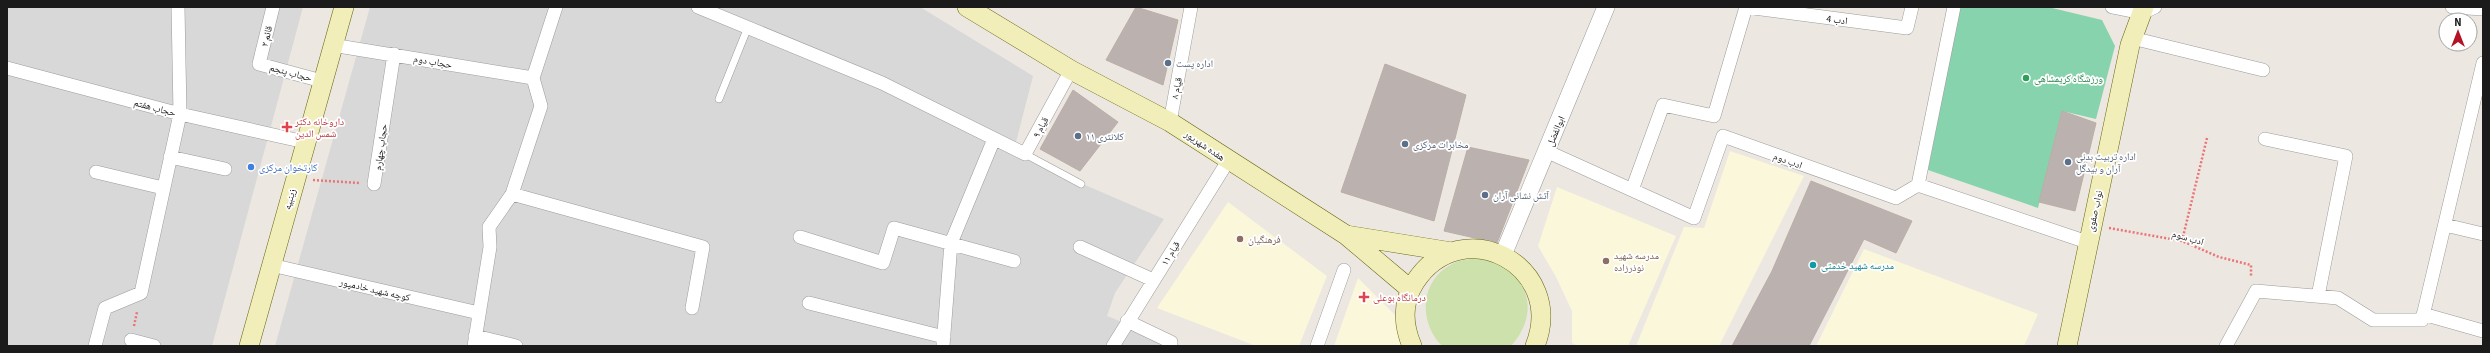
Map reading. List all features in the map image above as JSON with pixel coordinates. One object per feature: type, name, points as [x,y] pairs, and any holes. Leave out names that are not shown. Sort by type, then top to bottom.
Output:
[{"type":"main road","name":"زینبیه","points":[[249,346],[294,179],[344,7]]},
{"type":"main road","name":"هفده شهریور","points":[[967,7],[1071,70],[1170,122],[1228,161],[1346,235],[1452,252]]},
{"type":"main road","name":"نواب صفوی","points":[[2066,346],[2132,38],[2147,9]]},
{"type":"main road","points":[[1346,235],[1410,289]]},
{"type":"main road","points":[[1412,346],[1406,333],[1404,311],[1410,289],[1422,271],[1439,257],[1460,249],[1482,249],[1503,255],[1522,269],[1535,287],[1542,309],[1540,332],[1535,346]]},
{"type":"street","points":[[95,346],[105,308],[140,293],[180,114],[178,7]]},
{"type":"street","name":"قائم ۲","points":[[259,64],[273,7]]},
{"type":"street","points":[[516,346],[475,341],[490,247],[489,227],[512,194],[541,106],[533,78],[556,7]]},
{"type":"street","points":[[698,7],[882,83],[994,140],[1025,154]]},
{"type":"street","name":"قیام ۸","points":[[1170,122],[1191,7]]},
{"type":"street","name":"ابوالفضل","points":[[1503,255],[1606,7]]},
{"type":"street","points":[[1546,151],[1694,218],[1722,136],[1714,116],[1746,7]]},
{"type":"street","name":"ادب 4","points":[[1746,7],[1907,28],[1912,7]]},
{"type":"street","points":[[1954,7],[1918,185],[2089,233]]},
{"type":"street","points":[[2112,7],[2147,9]]},
{"type":"street","points":[[2452,7],[2483,9]]},
{"type":"street","points":[[2132,38],[2263,70]]},
{"type":"street","name":"حجاب دوم","points":[[332,46],[394,54],[533,78]]},
{"type":"street","name":"حجاب چهارم","points":[[374,184],[394,54]]},
{"type":"street","points":[[2226,346],[2256,291],[2338,298],[2373,320],[2422,320],[2483,63]]},
{"type":"street","name":"حجاب پنجم","points":[[259,64],[322,81]]},
{"type":"street","name":"حجاب هفتم","points":[[7,68],[180,114],[305,142]]},
{"type":"street","name":"قیام ۹","points":[[1025,154],[1071,70]]},
{"type":"street","points":[[1632,190],[1663,106],[1714,116]]},
{"type":"street","name":"ادب دوم","points":[[1722,136],[1896,198],[1918,185]]},
{"type":"street","points":[[2265,139],[2346,156],[2318,296]]},
{"type":"street","points":[[809,303],[943,341],[951,243],[994,140]]},
{"type":"street","points":[[170,157],[225,170]]},
{"type":"street","name":"قیام ۱۱","points":[[1113,346],[1127,321],[1228,161]]},
{"type":"street","points":[[96,172],[163,188]]},
{"type":"street","points":[[512,194],[703,247],[692,308]]},
{"type":"street","points":[[2445,225],[2483,234]]},
{"type":"street","points":[[800,237],[883,263],[894,228],[1014,261]]},
{"type":"street","points":[[1080,247],[1153,280]]},
{"type":"street","name":"کوچه شهید خادمپور","points":[[271,265],[479,313]]},
{"type":"street","points":[[1317,346],[1344,270]]},
{"type":"street","points":[[2423,314],[2483,331]]},
{"type":"street","points":[[1127,321],[1171,342],[1171,346]]},
{"type":"street","points":[[131,340],[154,346]]},
{"type":"lane","points":[[720,99],[748,28]]},
{"type":"lane","points":[[1025,154],[1081,184]]},
{"type":"path","points":[[2182,241],[2207,138]]},
{"type":"path","name":"حجاب چهارم","points":[[294,179],[374,184]]},
{"type":"path","name":"ادب سوم","points":[[2089,233],[2182,241],[2219,257],[2251,265],[2251,288],[2256,291]]},
{"type":"path","points":[[131,340],[140,293]]},
{"type":"shaded area","points":[[7,7],[303,7],[212,346],[7,346]]},
{"type":"shaded area","points":[[370,7],[920,7],[1033,76],[1013,154],[1164,219],[1115,293],[1107,316],[1182,346],[275,346]]},
{"type":"shaded area","points":[[1730,151],[1804,176],[1719,346],[1636,346],[1684,227],[1704,228]]},
{"type":"shaded area","name":"مدرسه شهید نوذرزاده","points":[[1557,187],[1676,236],[1628,346],[1578,346],[1572,343],[1572,311],[1556,277],[1538,246]]},
{"type":"shaded area","name":"فرهنگیان","points":[[1228,202],[1327,276],[1299,346],[1256,346],[1157,308]]},
{"type":"shaded area","points":[[1864,249],[2038,314],[2024,346],[1816,346]]},
{"type":"shaded area","name":"درمانگاه بوعلی","points":[[1358,278],[1395,315],[1407,346],[1334,346]]},
{"type":"green space","name":"ورزشگاه کریمشاهی","points":[[1960,7],[2048,7],[2102,20],[2115,46],[2096,119],[2062,111],[2038,208],[1928,170]]},
{"type":"green space","points":[[1480,258],[1496,263],[1508,271],[1518,280],[1525,292],[1528,305],[1526,318],[1521,332],[1511,346],[1442,346],[1430,327],[1427,316],[1427,294],[1431,284],[1447,267],[1463,260]]},
{"type":"building","points":[[1136,7],[1178,20],[1163,85],[1106,60]]},
{"type":"building","name":"مخابرات مرکزی","points":[[1385,64],[1466,95],[1434,221],[1341,192]]},
{"type":"building","name":"کلانتری ۱۱","points":[[1073,90],[1118,122],[1080,171],[1040,149]]},
{"type":"building","name":"اداره تربیت بدنی آران و بیدگل","points":[[2062,111],[2096,123],[2075,211],[2039,202]]},
{"type":"building","name":"آتش نشانی آران","points":[[1468,147],[1529,160],[1497,243],[1444,231]]},
{"type":"building","name":"مدرسه شهید خدمتی","points":[[1811,181],[1912,221],[1896,253],[1864,239],[1809,346],[1732,346],[1772,271]]},
{"type":"place","name":"اداره پست","points":[[1168,63]]},
{"type":"place","name":"ورزشگاه کریمشاهی","points":[[2026,78]]},
{"type":"place","name":"داروخانه دکتر شمس الدین","points":[[287,127]]},
{"type":"place","name":"کلانتری ۱۱","points":[[1078,136]]},
{"type":"place","name":"مخابرات مرکزی","points":[[1405,144]]},
{"type":"place","name":"اداره تربیت بدنی آران و بیدگل","points":[[2068,162]]},
{"type":"place","name":"کارتخوان مرکزی","points":[[251,167]]},
{"type":"place","name":"آتش نشانی آران","points":[[1485,195]]},
{"type":"place","name":"فرهنگیان","points":[[1240,239]]},
{"type":"place","name":"مدرسه شهید نوذرزاده","points":[[1606,261]]},
{"type":"place","name":"مدرسه شهید خدمتی","points":[[1813,265]]},
{"type":"place","name":"درمانگاه بوعلی","points":[[1364,297]]}]
